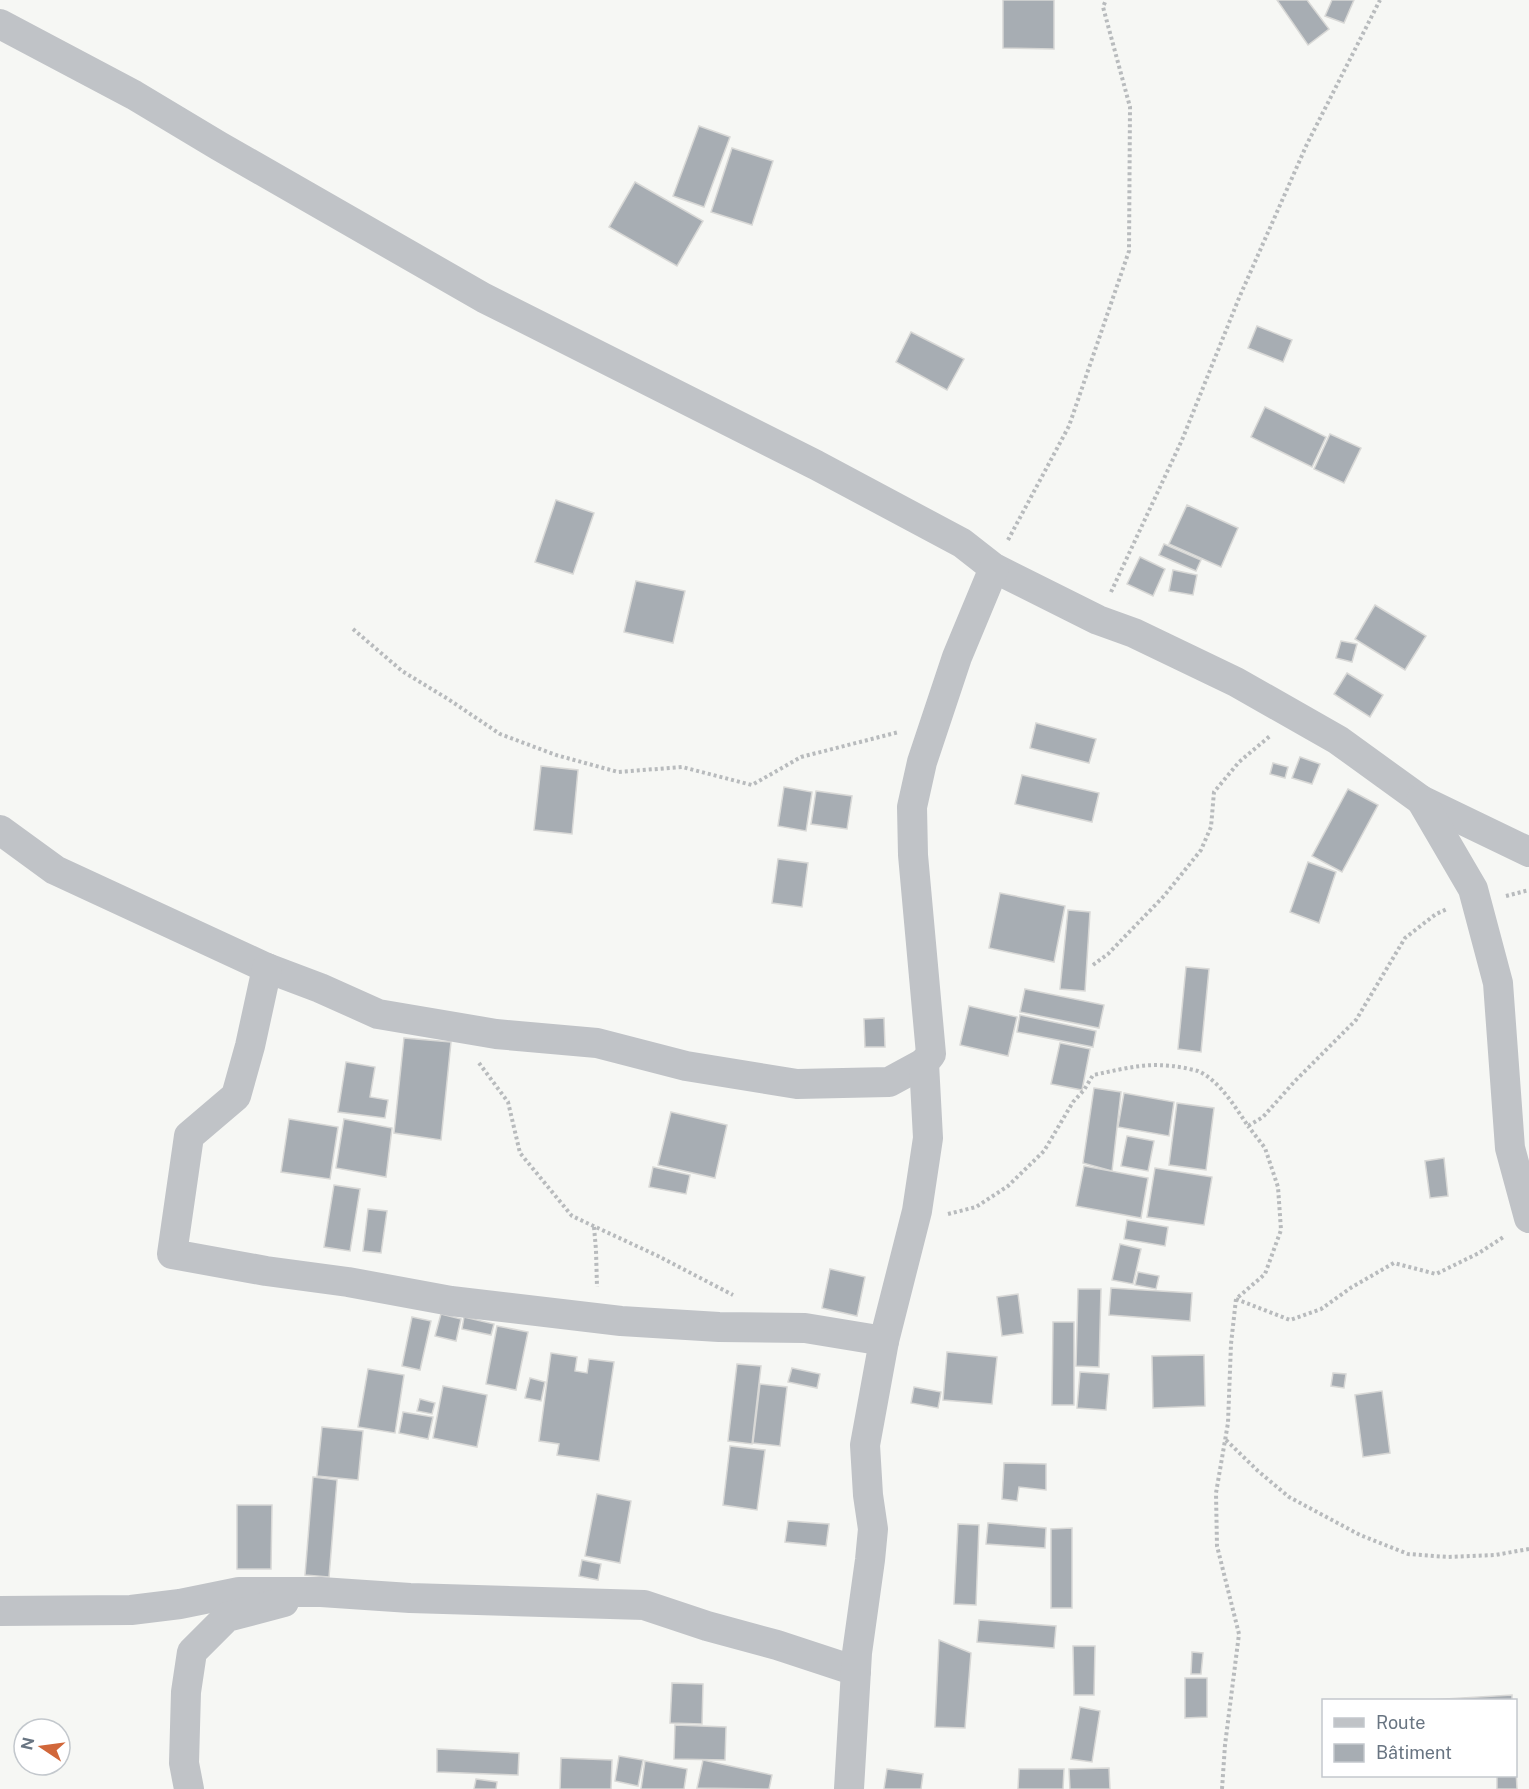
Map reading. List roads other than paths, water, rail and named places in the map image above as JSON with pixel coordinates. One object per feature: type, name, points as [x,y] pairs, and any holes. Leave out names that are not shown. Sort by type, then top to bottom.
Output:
[{"type":"street","points":[[0,24],[134,95],[484,298],[816,465],[962,543],[994,568],[1098,620],[1134,633],[1236,682],[1338,740],[1421,800],[1529,852]]},
{"type":"street","points":[[0,830],[55,870],[267,968],[320,988],[378,1014],[496,1034],[597,1043],[686,1066],[797,1084],[889,1082],[924,1063],[931,1054],[913,855],[912,807],[922,762],[957,657],[994,568]]},
{"type":"street","points":[[1421,800],[1473,889],[1498,983],[1510,1148],[1521,1224]]},
{"type":"street","points":[[267,968],[250,1046],[236,1096],[189,1136],[172,1254],[450,1301],[606,1319],[719,1327],[805,1328],[884,1341]]},
{"type":"street","points":[[849,1789],[857,1653],[873,1529],[865,1445],[884,1341],[914,1222],[928,1138],[924,1063]]},
{"type":"street","points":[[0,1611],[131,1610],[180,1604],[239,1592],[321,1592],[410,1598],[644,1605],[856,1671]]},
{"type":"street","points":[[189,1789],[184,1762],[186,1692],[192,1652],[227,1617],[321,1592]]}]
